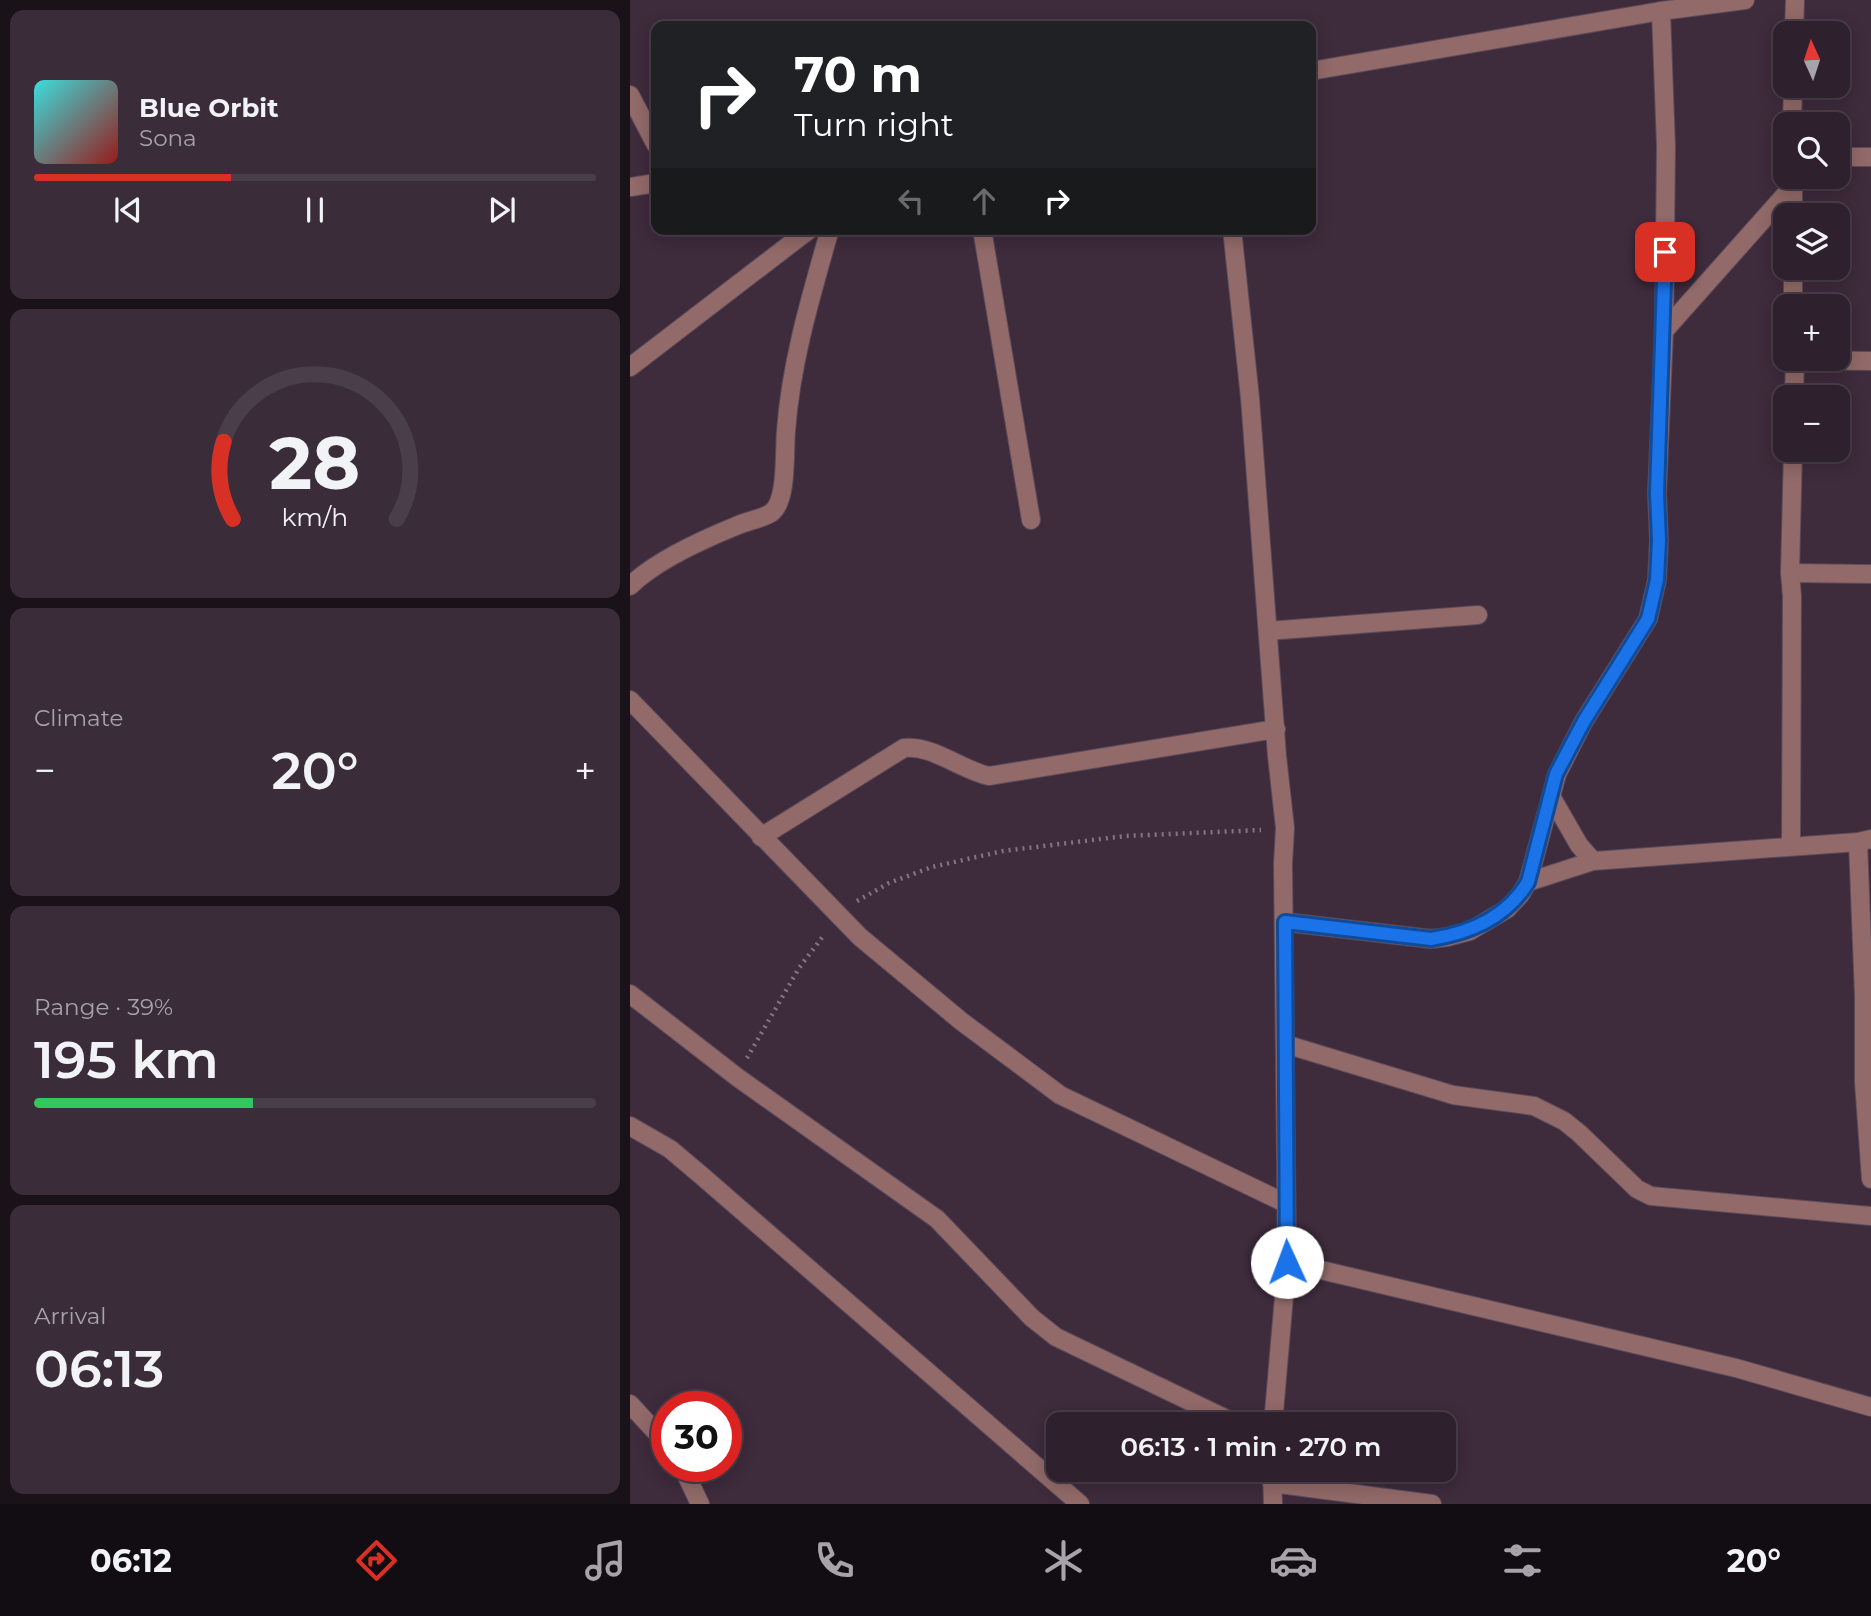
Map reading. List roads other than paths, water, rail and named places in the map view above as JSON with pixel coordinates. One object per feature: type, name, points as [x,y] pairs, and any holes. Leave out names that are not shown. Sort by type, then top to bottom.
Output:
[{"type":"street","points":[[1316,70],[1661,11],[1745,0]]},
{"type":"street","points":[[1794,21],[1795,0]]},
{"type":"street","points":[[1285,922],[1431,939],[1470,931],[1507,909],[1528,882],[1552,798],[1556,774],[1584,721],[1648,619],[1657,580],[1659,553],[1657,493],[1664,331],[1666,147],[1661,11]]},
{"type":"street","points":[[630,95],[651,135]]},
{"type":"street","points":[[1850,157],[1871,157]]},
{"type":"street","points":[[630,187],[651,184]]},
{"type":"street","points":[[1664,331],[1786,189]]},
{"type":"street","points":[[630,367],[802,235]]},
{"type":"street","points":[[630,586],[642,574],[679,554],[735,526],[772,512],[780,501],[788,400],[799,342],[828,235]]},
{"type":"street","points":[[983,235],[1031,520]]},
{"type":"street","points":[[1233,235],[1250,398],[1285,828],[1283,864],[1287,1262],[1274,1412]]},
{"type":"street","points":[[1850,360],[1871,361]]},
{"type":"street","points":[[1791,845],[1790,573],[1793,462]]},
{"type":"street","points":[[1790,573],[1871,574]]},
{"type":"street","points":[[1268,631],[1478,615]]},
{"type":"street","points":[[630,700],[860,937],[961,1021],[1060,1095],[1285,1203]]},
{"type":"street","points":[[761,837],[904,748],[914,747],[975,773],[989,776],[1276,729]]},
{"type":"street","points":[[1552,798],[1579,845],[1593,861]]},
{"type":"street","points":[[1528,882],[1593,861],[1864,840],[1865,1093],[1871,1179]]},
{"type":"street","points":[[630,994],[737,1077],[937,1219],[1032,1318],[1056,1336],[1212,1412]]},
{"type":"street","points":[[1285,1044],[1453,1095],[1534,1106],[1564,1121],[1637,1189],[1651,1196],[1871,1216]]},
{"type":"street","points":[[630,1126],[670,1149],[1080,1504]]},
{"type":"street","points":[[1287,1262],[1736,1368],[1871,1407]]},
{"type":"street","points":[[630,1404],[651,1427]]},
{"type":"street","points":[[690,1482],[700,1504]]},
{"type":"street","points":[[1272,1482],[1273,1504]]},
{"type":"street","points":[[1302,1482],[1432,1504]]}]
